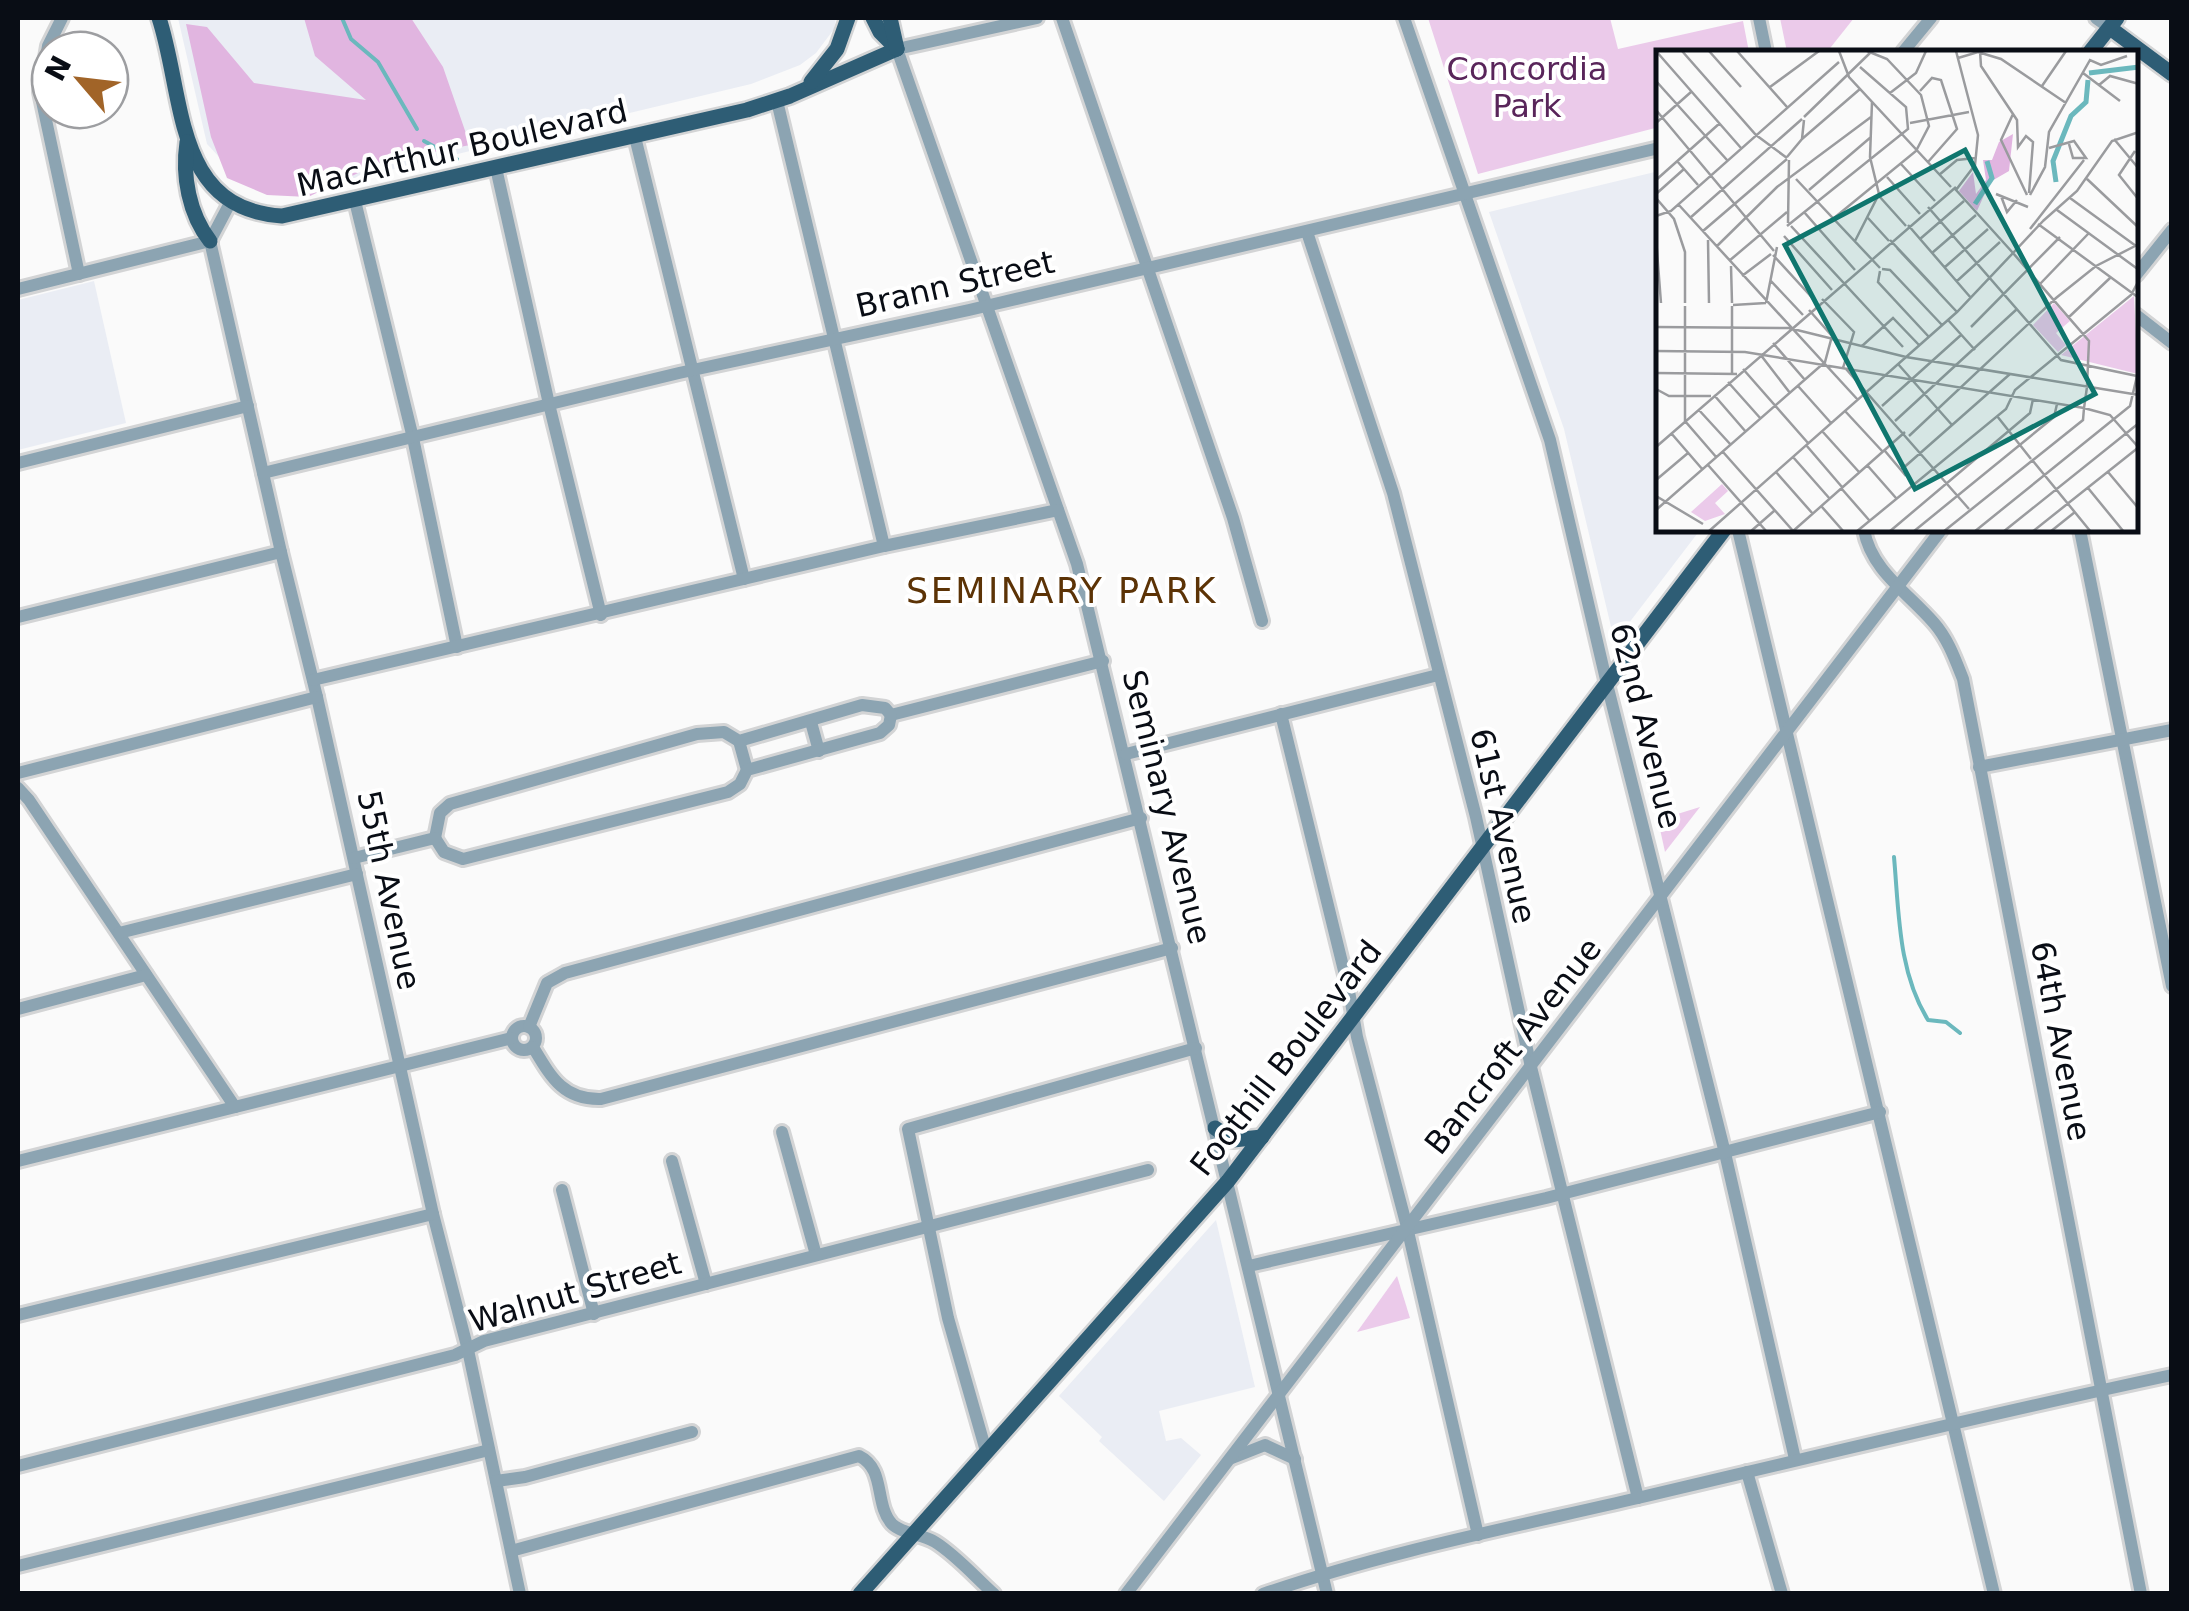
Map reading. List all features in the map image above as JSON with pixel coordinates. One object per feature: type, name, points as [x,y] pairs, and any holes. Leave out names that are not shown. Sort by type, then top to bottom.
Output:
[{"type":"main road","points":[[159,18],[188,138],[204,179],[230,204]]},
{"type":"main road","points":[[804,90],[837,49],[848,18]]},
{"type":"main road","points":[[873,18],[896,49]]},
{"type":"main road","points":[[890,18],[896,49]]},
{"type":"main road","points":[[2091,50],[2108,21],[2172,74]]},
{"type":"main road","name":"MacArthur Boulevard","points":[[230,204],[248,212],[282,216],[635,136],[777,101],[896,49]]},
{"type":"main road","points":[[188,138],[185,176],[198,222],[210,241]]},
{"type":"main road","name":"Foothill Boulevard","points":[[860,1594],[1228,1181],[1722,532]]},
{"type":"main road","points":[[1216,1128],[1234,1140],[1262,1138]]},
{"type":"street","points":[[62,18],[48,46],[40,92],[78,274]]},
{"type":"street","points":[[896,49],[1037,18]]},
{"type":"street","points":[[1062,18],[1233,518],[1262,621]]},
{"type":"street","name":"62nd Avenue","points":[[1404,18],[1550,440],[1796,1459]]},
{"type":"street","points":[[1760,18],[1766,50]]},
{"type":"street","points":[[1905,50],[1931,18]]},
{"type":"street","name":"Seminary Avenue","points":[[896,49],[1077,564],[1327,1594]]},
{"type":"street","points":[[777,101],[884,546]]},
{"type":"street","points":[[635,136],[744,579]]},
{"type":"street","name":"Brann Street","points":[[263,472],[1656,149]]},
{"type":"street","points":[[496,168],[601,615]]},
{"type":"street","points":[[355,201],[413,438],[458,647]]},
{"type":"street","points":[[18,289],[210,241],[230,204]]},
{"type":"street","points":[[2139,271],[2172,230]]},
{"type":"street","name":"61st Avenue","points":[[1306,232],[1393,493],[1483,848],[1530,1067],[1638,1498]]},
{"type":"street","name":"55th Avenue","points":[[210,241],[468,1350],[520,1594]]},
{"type":"street","points":[[2139,317],[2172,343]]},
{"type":"street","points":[[18,463],[248,406]]},
{"type":"street","points":[[314,680],[884,546],[1058,510]]},
{"type":"street","points":[[1738,532],[1994,1594]]},
{"type":"street","name":"64th Avenue","points":[[1864,532],[1867,547],[1898,587],[1934,623],[1953,652],[1962,679],[2141,1594]]},
{"type":"street","name":"Bancroft Avenue","points":[[1126,1594],[1939,532]]},
{"type":"street","points":[[2080,532],[2172,986]]},
{"type":"street","points":[[18,617],[280,552]]},
{"type":"street","points":[[891,715],[1103,661]]},
{"type":"street","points":[[1126,754],[1438,674]]},
{"type":"street","points":[[18,773],[318,696]]},
{"type":"street","points":[[739,740],[746,770],[740,784],[728,792],[464,859],[444,852],[434,838],[440,813],[450,804],[696,734],[724,732],[739,740],[862,705],[875,704],[891,715]]},
{"type":"street","points":[[1281,714],[1352,1018],[1408,1228],[1478,1535]]},
{"type":"street","points":[[746,770],[880,734],[891,715]]},
{"type":"street","points":[[811,722],[818,751]]},
{"type":"street","points":[[1978,767],[2172,730]]},
{"type":"street","points":[[18,788],[235,1108]]},
{"type":"street","points":[[529,1027],[547,983],[565,972],[1141,818]]},
{"type":"street","points":[[354,858],[434,838]]},
{"type":"street","points":[[119,934],[357,874]]},
{"type":"street","points":[[529,1027],[536,1036],[533,1047],[558,1086],[586,1100],[601,1099],[1172,948]]},
{"type":"street","points":[[18,1009],[146,975]]},
{"type":"street","points":[[18,1161],[512,1038],[518,1027],[529,1027]]},
{"type":"street","points":[[512,1038],[521,1050],[533,1047]]},
{"type":"street","points":[[986,1451],[948,1318],[908,1128],[1196,1048]]},
{"type":"street","points":[[1249,1266],[1564,1193],[1880,1112]]},
{"type":"street","points":[[782,1132],[816,1255]]},
{"type":"street","points":[[672,1160],[706,1284]]},
{"type":"street","name":"Walnut Street","points":[[18,1466],[1148,1170]]},
{"type":"street","points":[[562,1190],[594,1314]]},
{"type":"street","points":[[18,1315],[434,1214]]},
{"type":"street","points":[[1263,1594],[1322,1573],[1478,1535],[1954,1422],[2172,1375]]},
{"type":"street","points":[[496,1481],[525,1477],[692,1432]]},
{"type":"street","points":[[1226,1462],[1265,1445],[1295,1459]]},
{"type":"street","points":[[18,1566],[489,1450]]},
{"type":"street","points":[[511,1551],[859,1456],[874,1469],[885,1514],[892,1523],[898,1529],[936,1542],[994,1594]]},
{"type":"street","points":[[1747,1472],[1782,1594]]},
{"type":"shaded area","points":[[178,18],[836,18],[834,29],[816,53],[800,65],[751,84],[323,186],[235,174],[207,144]]},
{"type":"shaded area","points":[[304,18],[411,18],[443,67],[470,145],[379,163],[308,197],[267,195],[227,178],[211,137],[186,24],[207,27],[254,83],[366,100],[315,56]]},
{"type":"shaded area","points":[[1656,172],[1656,532],[1698,532],[1619,636],[1613,635],[1564,429],[1489,212]]},
{"type":"shaded area","points":[[94,281],[126,423],[18,450],[18,300]]},
{"type":"shaded area","points":[[1216,1220],[1255,1387],[1159,1411],[1166,1441],[1181,1438],[1201,1455],[1164,1501],[1099,1441],[1102,1437],[1059,1396]]},
{"type":"green space","name":"Concordia Park","points":[[1428,18],[1610,18],[1618,49],[1743,21],[1749,50],[1656,50],[1656,128],[1478,174]]},
{"type":"green space","points":[[1780,18],[1854,18],[1829,50],[1787,50]]},
{"type":"green space","points":[[1700,807],[1665,852],[1658,820]]},
{"type":"green space","points":[[1397,1276],[1410,1318],[1357,1332]]},
{"type":"waterway","points":[[342,18],[351,39],[378,62],[417,129]]},
{"type":"waterway","points":[[424,141],[457,159]]},
{"type":"waterway","points":[[1894,857],[1905,962],[1918,1001],[1928,1020],[1946,1022],[1960,1033]]},
{"type":"district","name":"SEMINARY PARK","points":[[1062,591]]}]
